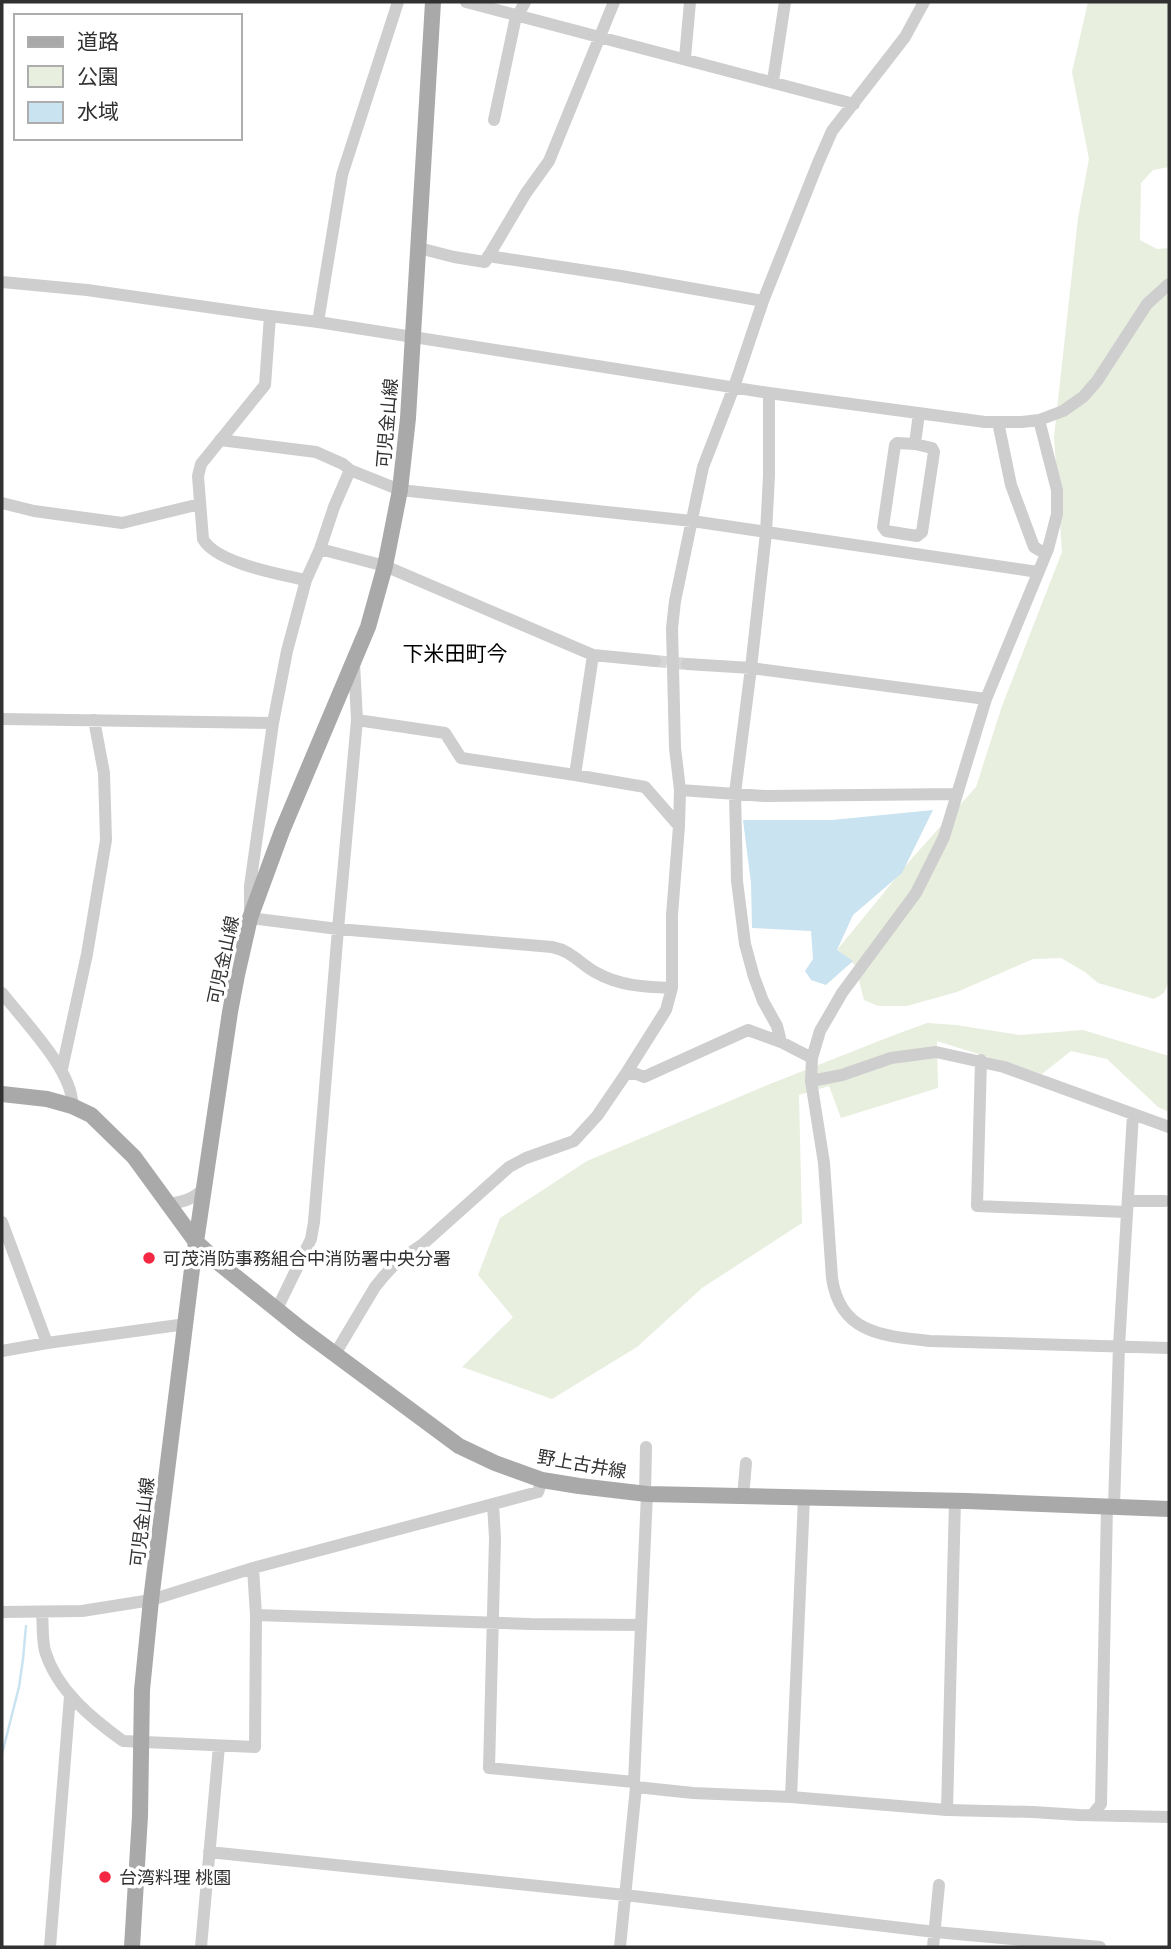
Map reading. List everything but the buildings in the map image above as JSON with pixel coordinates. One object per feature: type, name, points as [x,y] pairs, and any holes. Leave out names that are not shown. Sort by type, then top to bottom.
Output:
[{"type":"main road","name":"可児金山線","points":[[132,1947],[140,1816],[142,1690],[150,1600],[204,1188],[237,975],[250,918],[282,831],[368,627],[400,490],[414,336],[433,2]]},
{"type":"main road","name":"野上古井線","points":[[2,1094],[47,1099],[72,1106],[96,1118],[134,1157],[196,1242],[220,1264],[301,1329],[459,1446],[542,1480],[646,1494],[1169,1509]]},
{"type":"street","points":[[318,321],[342,175],[398,2]]},
{"type":"street","points":[[466,2],[854,104]]},
{"type":"street","points":[[494,120],[515,21],[525,2]]},
{"type":"street","points":[[419,248],[485,262],[526,193],[549,161],[614,2]]},
{"type":"street","points":[[685,58],[690,2]]},
{"type":"street","points":[[773,81],[785,2]]},
{"type":"street","points":[[334,1354],[375,1287],[397,1262],[423,1244],[509,1167],[574,1141],[597,1116],[666,1010],[672,989],[672,915],[680,790],[675,748],[672,628],[675,601],[703,467],[763,301],[832,131],[905,37],[924,2]]},
{"type":"street","points":[[488,256],[763,301]]},
{"type":"street","points":[[2,282],[87,290],[318,321],[769,393],[998,422],[1039,421],[1063,411],[1083,397],[1097,381],[1147,304],[1169,284]]},
{"type":"street","points":[[270,316],[265,385],[201,464],[198,477],[203,538],[207,547],[245,565],[306,580]]},
{"type":"street","points":[[769,393],[766,533],[734,793],[737,881],[745,944],[754,977],[781,1042]]},
{"type":"street","points":[[915,444],[919,413]]},
{"type":"street","points":[[1039,421],[1058,490],[1057,514],[1046,554],[986,699],[944,837],[916,893],[842,993],[820,1031],[812,1058],[811,1081],[824,1163],[834,1294],[839,1305],[852,1320],[866,1329],[891,1337],[930,1341],[1169,1348]]},
{"type":"street","points":[[998,422],[1011,485],[1034,547],[1046,554]]},
{"type":"street","points":[[220,440],[316,452],[350,470],[400,490],[692,521],[1038,572]]},
{"type":"street","points":[[915,444],[932,448],[933,452],[922,532],[917,536],[886,531],[883,527],[895,445],[915,444]]},
{"type":"street","points":[[350,470],[306,580],[287,651],[273,723],[250,886],[250,918],[338,929],[564,949],[593,971],[611,980],[636,986],[672,989]]},
{"type":"street","points":[[2,503],[34,511],[122,523],[200,504]]},
{"type":"street","points":[[320,549],[384,566],[593,655],[655,662]]},
{"type":"street","points":[[575,775],[593,655]]},
{"type":"street","points":[[277,1309],[311,1239],[314,1222],[357,720],[353,659]]},
{"type":"street","points":[[687,664],[751,667],[986,699]]},
{"type":"street","points":[[2,719],[273,723]]},
{"type":"street","points":[[62,1069],[87,954],[106,839],[104,772],[94,720]]},
{"type":"street","points":[[357,720],[445,733],[461,758],[645,787],[679,826]]},
{"type":"street","points":[[680,790],[765,796],[957,794]]},
{"type":"street","points":[[2,993],[62,1069],[70,1085],[72,1106]]},
{"type":"street","points":[[625,1075],[634,1073],[644,1077],[748,1030],[781,1042],[812,1058]]},
{"type":"street","points":[[811,1081],[842,1075],[891,1058],[936,1052],[1004,1066],[1169,1127]]},
{"type":"street","points":[[981,1060],[976,1206],[1127,1206],[1165,1201]]},
{"type":"street","points":[[1093,1814],[1101,1804],[1111,1507],[1133,1114]]},
{"type":"street","points":[[169,1204],[188,1201],[204,1188]]},
{"type":"street","points":[[2,1223],[47,1343]]},
{"type":"street","points":[[2,1351],[186,1324]]},
{"type":"street","points":[[620,1947],[635,1784],[646,1447]]},
{"type":"street","points":[[743,1497],[746,1463]]},
{"type":"street","points":[[2,1612],[82,1611],[150,1600],[254,1568],[538,1492],[542,1480]]},
{"type":"street","points":[[791,1797],[804,1498]]},
{"type":"street","points":[[947,1810],[955,1501]]},
{"type":"street","points":[[494,1504],[489,1768],[693,1793],[791,1797],[947,1810],[1169,1817]]},
{"type":"street","points":[[42,1612],[44,1648],[54,1672],[70,1696],[123,1741],[255,1747],[254,1568]]},
{"type":"street","points":[[256,1615],[641,1625]]},
{"type":"street","points":[[50,1947],[70,1696]]},
{"type":"street","points":[[201,1947],[219,1746]]},
{"type":"street","points":[[209,1852],[625,1895],[935,1932],[1100,1947]]},
{"type":"street","points":[[933,1947],[939,1885]]},
{"type":"green space","points":[[1088,2],[1169,2],[1169,167],[1153,170],[1141,183],[1140,240],[1157,249],[1169,248],[1169,981],[1164,993],[1154,999],[1098,983],[1061,958],[1033,959],[957,992],[907,1006],[878,1006],[864,1000],[855,965],[837,950],[913,857],[976,787],[1002,706],[1062,552],[1054,437],[1078,218],[1089,159],[1072,72]]},
{"type":"green space","points":[[927,1023],[1020,1035],[1083,1030],[1169,1056],[1169,1112],[1158,1107],[1107,1059],[1071,1051],[1042,1074],[937,1041],[938,1088],[841,1118],[829,1086],[799,1095],[802,1223],[702,1288],[637,1347],[552,1399],[462,1367],[513,1317],[478,1275],[500,1218],[587,1161],[770,1084]]},
{"type":"water","points":[[933,810],[902,873],[853,915],[837,950],[853,961],[826,985],[811,980],[805,971],[813,959],[811,931],[752,928],[751,883],[743,820],[832,820]]},
{"type":"waterway","points":[[2,1754],[19,1687],[26,1626]]},
{"type":"tunnel","points":[[655,661],[687,664]]},
{"type":"place","name":"可茂消防事務組合中消防署中央分署","points":[[149,1258]]},
{"type":"place","name":"台湾料理 桃園","points":[[105,1877]]},
{"type":"district","name":"下米田町今","points":[[455,653]]}]
